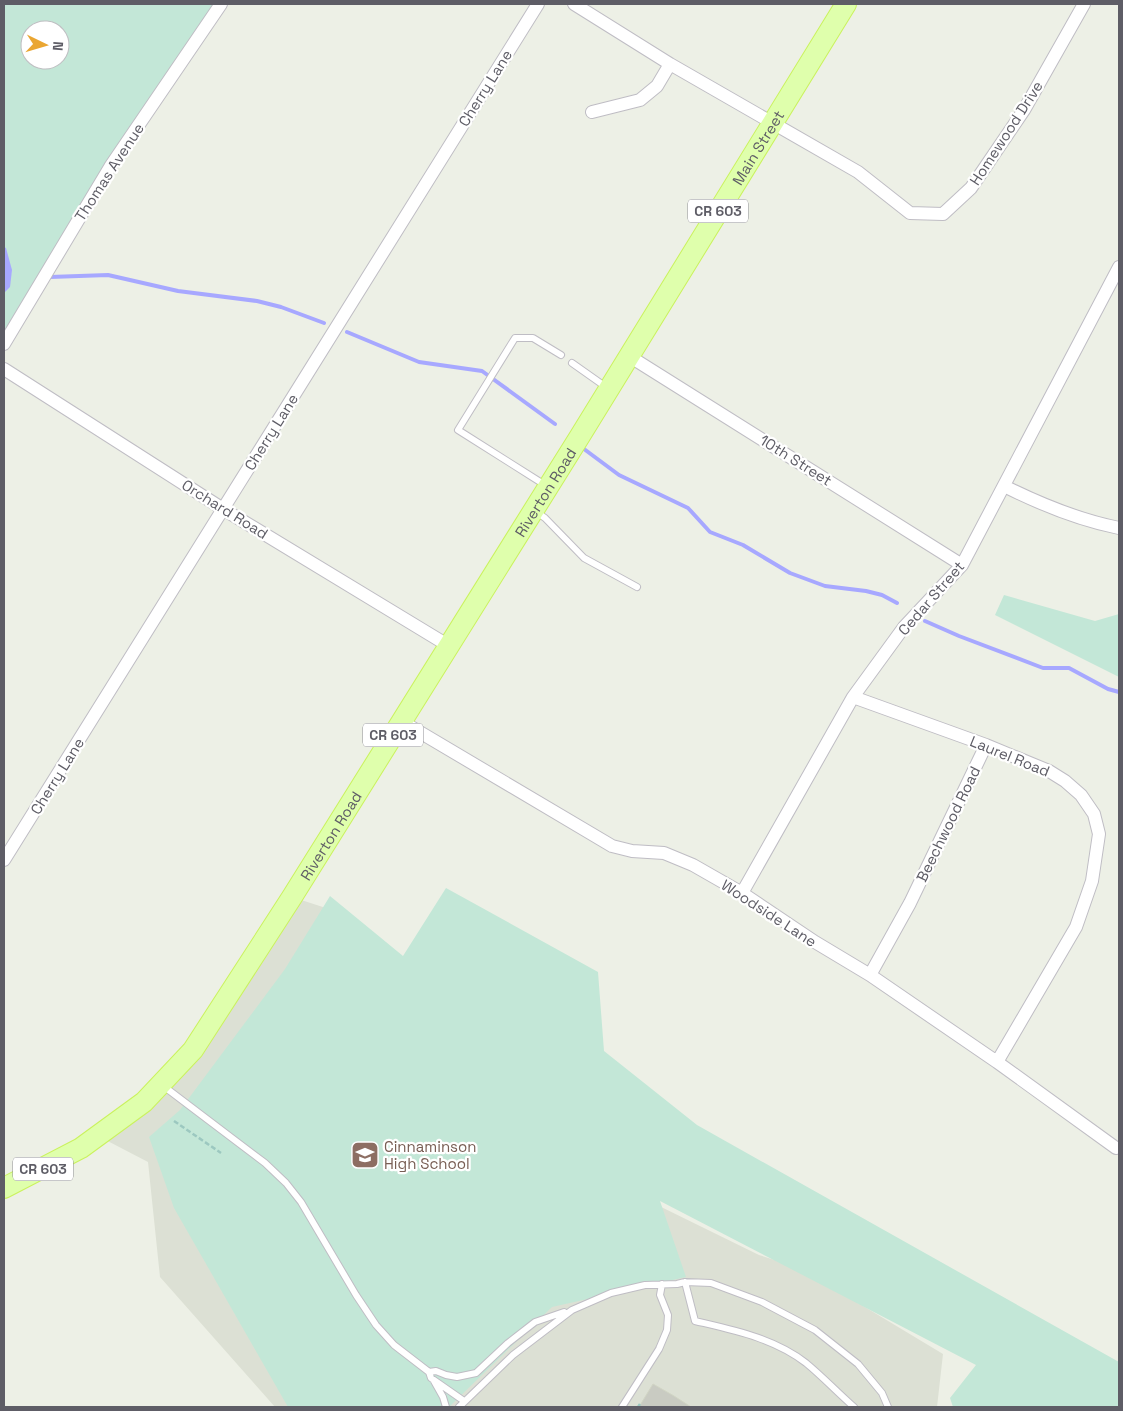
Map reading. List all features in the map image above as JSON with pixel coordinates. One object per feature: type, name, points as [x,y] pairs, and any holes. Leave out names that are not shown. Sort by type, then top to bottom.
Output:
[{"type":"main road","name":"Main Street","points":[[590,419],[846,4]]},
{"type":"main road","name":"Riverton Road","points":[[4,1188],[82,1148],[144,1102],[193,1050],[298,889],[590,419]]},
{"type":"street","name":"Thomas Avenue","points":[[4,344],[110,167],[221,4]]},
{"type":"street","name":"Cherry Lane","points":[[4,860],[538,4]]},
{"type":"street","name":"Homewood Drive","points":[[574,4],[670,64],[858,172],[910,213],[943,214],[971,188],[1024,110],[1084,4]]},
{"type":"street","points":[[592,112],[640,100],[657,86],[670,64]]},
{"type":"street","name":"Cedar Street","points":[[742,894],[853,697],[904,627],[962,565],[1119,267]]},
{"type":"street","name":"10th Street","points":[[629,356],[962,565]]},
{"type":"street","name":"Orchard Road","points":[[4,368],[223,509],[448,646]]},
{"type":"street","points":[[1004,486],[1029,499],[1104,525],[1119,528]]},
{"type":"street","name":"Laurel Road","points":[[853,697],[986,745],[1049,771],[1065,780],[1081,795],[1094,814],[1099,834],[1092,881],[1076,927],[997,1062]]},
{"type":"street","name":"Woodside Lane","points":[[402,721],[612,846],[632,851],[664,854],[693,865],[742,894],[815,942],[870,974],[1116,1148]]},
{"type":"street","name":"Beechwood Road","points":[[870,974],[910,903],[986,745]]},
{"type":"lane","points":[[548,487],[458,430],[515,338],[533,338],[561,355]]},
{"type":"lane","points":[[572,364],[608,389]]},
{"type":"lane","points":[[534,510],[545,518],[584,558],[638,587]]},
{"type":"lane","points":[[160,1084],[265,1163],[286,1183],[309,1214],[369,1315],[394,1345],[464,1401]]},
{"type":"lane","points":[[430,1375],[436,1371],[457,1377],[476,1373],[508,1343],[536,1322],[572,1310],[611,1293],[645,1285],[685,1282],[711,1283],[762,1302],[815,1330],[858,1364],[882,1393],[888,1407]]},
{"type":"lane","points":[[685,1282],[695,1321],[752,1335],[778,1346],[804,1362],[854,1407]]},
{"type":"lane","points":[[622,1407],[659,1349],[667,1330],[668,1314],[660,1295],[662,1284]]},
{"type":"lane","points":[[459,1407],[513,1354],[572,1310]]},
{"type":"lane","points":[[430,1375],[446,1407]]},
{"type":"path","points":[[174,1121],[221,1153]]},
{"type":"shaded area","name":"Cinnaminson High School","points":[[292,897],[329,909],[651,1202],[759,1255],[800,1268],[943,1354],[937,1407],[275,1407],[160,1277],[148,1162],[98,1136],[144,1102]]},
{"type":"green space","points":[[4,4],[219,4],[4,345]]},
{"type":"green space","points":[[1004,595],[1095,621],[1119,614],[1119,677],[995,615]]},
{"type":"green space","name":"Cinnaminson High School","points":[[446,888],[598,972],[604,1051],[697,1125],[1119,1362],[1119,1407],[953,1407],[950,1398],[976,1365],[660,1201],[686,1277],[552,1307],[449,1407],[288,1407],[174,1208],[149,1137],[180,1110],[285,969],[330,896],[403,956]]},
{"type":"water","points":[[4,247],[6,248],[12,270],[10,287],[4,293]]},
{"type":"building","points":[[653,1384],[674,1396],[691,1407],[639,1407]]},
{"type":"waterway","points":[[50,277],[108,275],[178,291],[257,301],[281,307],[324,323]]},
{"type":"waterway","points":[[347,332],[419,362],[482,371],[555,424]]},
{"type":"waterway","points":[[584,449],[619,475],[688,508],[710,532],[743,545],[790,573],[825,586],[882,595],[897,603]]},
{"type":"waterway","points":[[925,621],[1043,668],[1069,668],[1108,689],[1119,692]]},
{"type":"place","name":"Cinnaminson High School","points":[[365,1155]]}]
